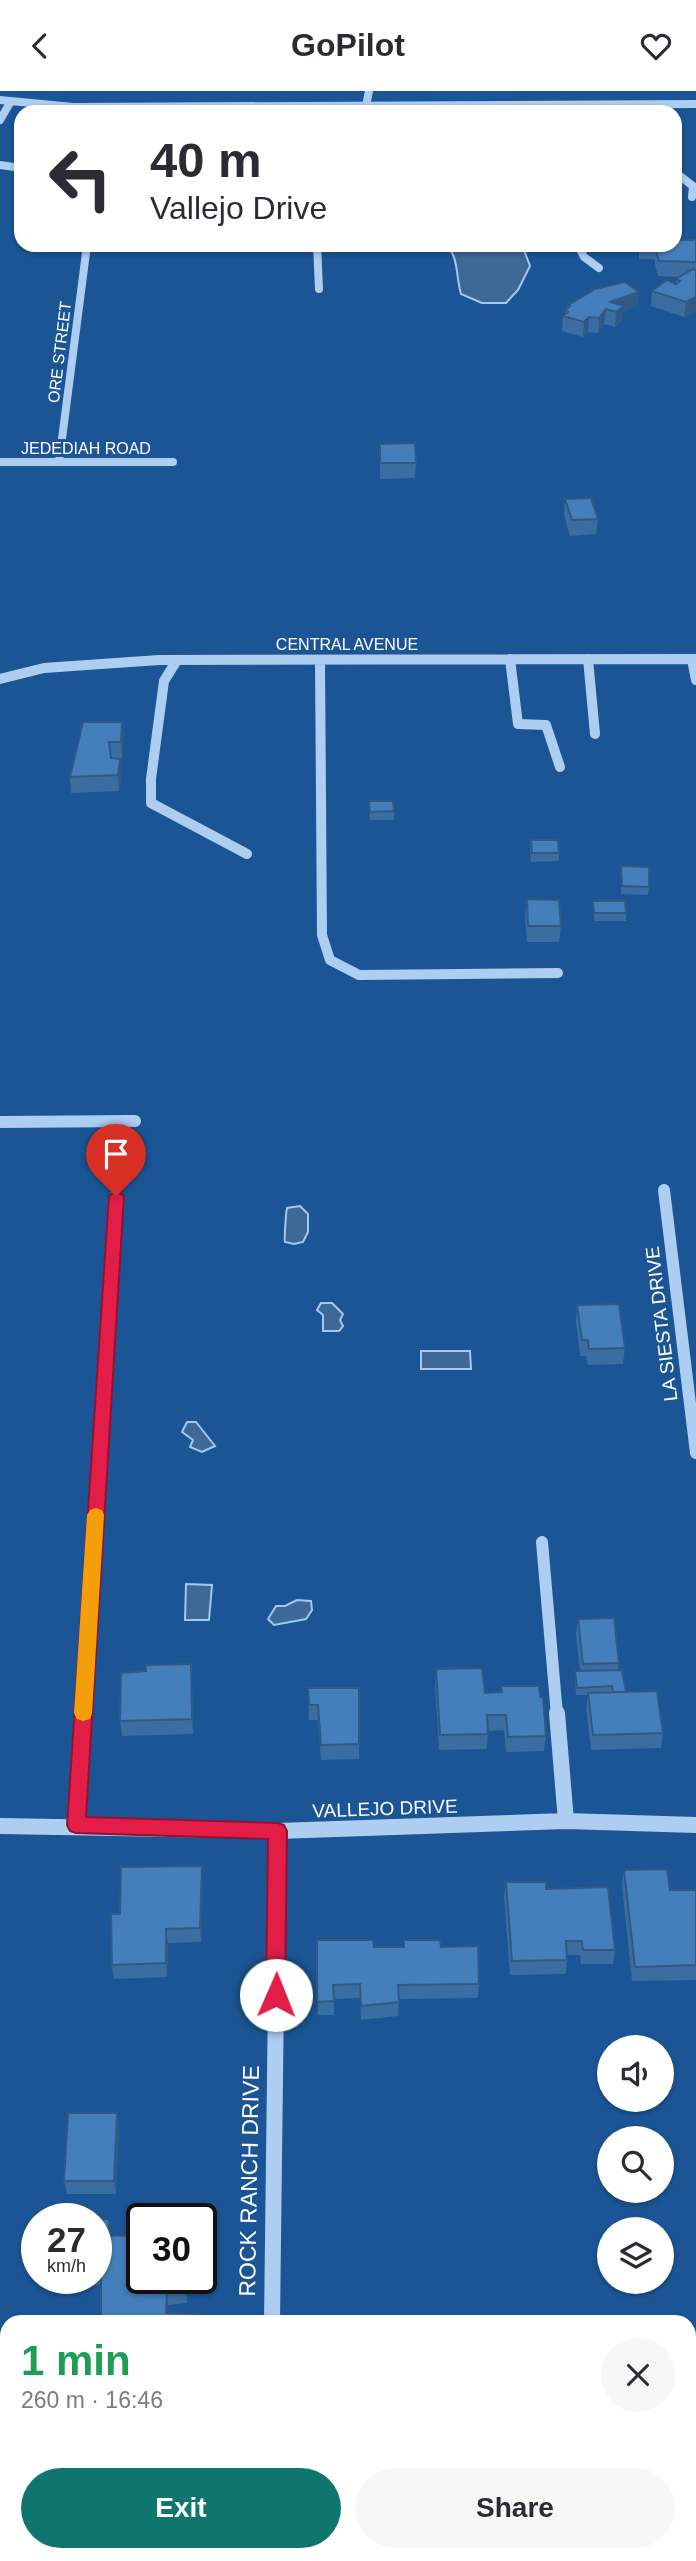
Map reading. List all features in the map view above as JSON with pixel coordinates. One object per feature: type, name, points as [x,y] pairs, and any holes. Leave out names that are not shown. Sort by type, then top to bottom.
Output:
[{"type":"street","points":[[0,100],[52,105]]},
{"type":"street","points":[[0,120],[10,101]]},
{"type":"street","points":[[668,105],[696,104]]},
{"type":"street","points":[[682,177],[693,185],[692,197]]},
{"type":"street","name":"ORE STREET","points":[[59,462],[86,252]]},
{"type":"street","points":[[317,252],[319,289]]},
{"type":"street","points":[[582,252],[599,268]]},
{"type":"street","name":"JEDEDIAH ROAD","points":[[0,462],[173,462]]},
{"type":"street","points":[[510,659],[518,724],[546,725],[560,767]]},
{"type":"street","points":[[588,659],[595,734]]},
{"type":"street","points":[[694,659],[696,680]]},
{"type":"street","name":"CENTRAL AVENUE","points":[[0,678],[44,668],[177,660],[694,659]]},
{"type":"street","points":[[177,660],[164,681],[151,779],[151,803],[247,854]]},
{"type":"street","points":[[320,660],[323,935],[330,960],[359,975],[558,973]]},
{"type":"street","points":[[0,1122],[135,1121]]},
{"type":"street","name":"LA SIESTA DRIVE","points":[[664,1190],[696,1453]]},
{"type":"street","points":[[76,1825],[116,1196]]},
{"type":"street","points":[[542,1542],[566,1821]]},
{"type":"street","name":"VALLEJO DRIVE","points":[[0,1826],[76,1825],[278,1831],[566,1821],[696,1825]]},
{"type":"street","name":"ROCK RANCH DRIVE","points":[[272,2315],[278,1831]]},
{"type":"water","points":[[451,252],[525,252],[530,266],[518,290],[506,303],[482,303],[461,294]]},
{"type":"water","points":[[300,1206],[308,1214],[308,1232],[303,1242],[285,1242],[287,1208]]},
{"type":"water","points":[[321,1303],[332,1303],[343,1314],[340,1320],[343,1326],[339,1331],[323,1331],[323,1315],[317,1310]]},
{"type":"water","points":[[421,1351],[470,1351],[471,1369],[421,1369]]},
{"type":"water","points":[[187,1422],[196,1422],[215,1446],[202,1452],[190,1447],[193,1440],[182,1432]]},
{"type":"water","points":[[186,1584],[212,1585],[209,1620],[185,1620]]},
{"type":"water","points":[[297,1600],[311,1601],[312,1610],[306,1619],[274,1625],[268,1619],[276,1606],[285,1606]]},
{"type":"building","points":[[682,240],[696,240],[696,262],[659,261],[656,252],[682,252]]},
{"type":"building","points":[[693,269],[696,271],[696,297],[686,302],[652,291],[667,280],[676,284],[680,281],[676,279]]},
{"type":"building","points":[[625,282],[639,292],[610,302],[624,306],[616,312],[606,309],[599,318],[589,317],[584,322],[563,316],[568,312],[565,311],[570,306],[568,305],[591,290]]},
{"type":"building","points":[[415,443],[416,463],[380,463],[380,444]]},
{"type":"building","points":[[591,498],[598,519],[572,520],[565,499]]},
{"type":"building","points":[[83,722],[122,722],[121,742],[109,742],[111,758],[120,759],[118,775],[70,777]]},
{"type":"building","points":[[369,801],[393,801],[394,811],[370,812]]},
{"type":"building","points":[[531,840],[558,840],[559,853],[532,853]]},
{"type":"building","points":[[621,866],[649,867],[649,887],[622,886]]},
{"type":"building","points":[[527,899],[559,900],[561,926],[528,926]]},
{"type":"building","points":[[593,901],[625,901],[626,913],[594,913]]},
{"type":"building","points":[[619,1304],[625,1348],[589,1349],[588,1340],[582,1340],[577,1305]]},
{"type":"building","points":[[614,1618],[619,1663],[583,1664],[578,1619]]},
{"type":"building","points":[[191,1664],[192,1719],[120,1721],[121,1673],[146,1671],[145,1665]]},
{"type":"building","points":[[482,1668],[485,1693],[502,1692],[501,1686],[539,1686],[540,1697],[543,1697],[546,1736],[508,1737],[506,1715],[487,1715],[488,1734],[440,1735],[436,1669]]},
{"type":"building","points":[[622,1670],[626,1692],[613,1692],[612,1686],[577,1688],[575,1671]]},
{"type":"building","points":[[308,1688],[359,1688],[359,1744],[321,1745],[318,1705],[309,1705]]},
{"type":"building","points":[[657,1691],[663,1733],[593,1735],[588,1693]]},
{"type":"building","points":[[202,1866],[200,1928],[166,1929],[166,1963],[112,1965],[111,1914],[120,1914],[121,1867]]},
{"type":"building","points":[[667,1869],[670,1890],[696,1890],[696,1965],[635,1967],[624,1870]]},
{"type":"building","points":[[506,1882],[546,1882],[546,1889],[608,1887],[615,1950],[583,1950],[582,1941],[566,1941],[567,1960],[512,1961]]},
{"type":"building","points":[[317,1940],[373,1940],[374,1947],[404,1947],[404,1940],[440,1940],[441,1947],[478,1946],[479,1984],[398,1985],[399,2002],[361,2006],[360,1984],[333,1985],[334,2001],[317,2002]]},
{"type":"building","points":[[68,2113],[117,2113],[114,2181],[64,2181]]},
{"type":"building","points":[[126,2235],[126,2294],[167,2294],[166,2313],[201,2314],[201,2315],[101,2315],[101,2294],[112,2294],[112,2236]]},
{"type":"slow traffic","points":[[83,1713],[96,1515]]},
{"type":"route","points":[[116,1196],[76,1825],[278,1831],[276,1995]]}]
